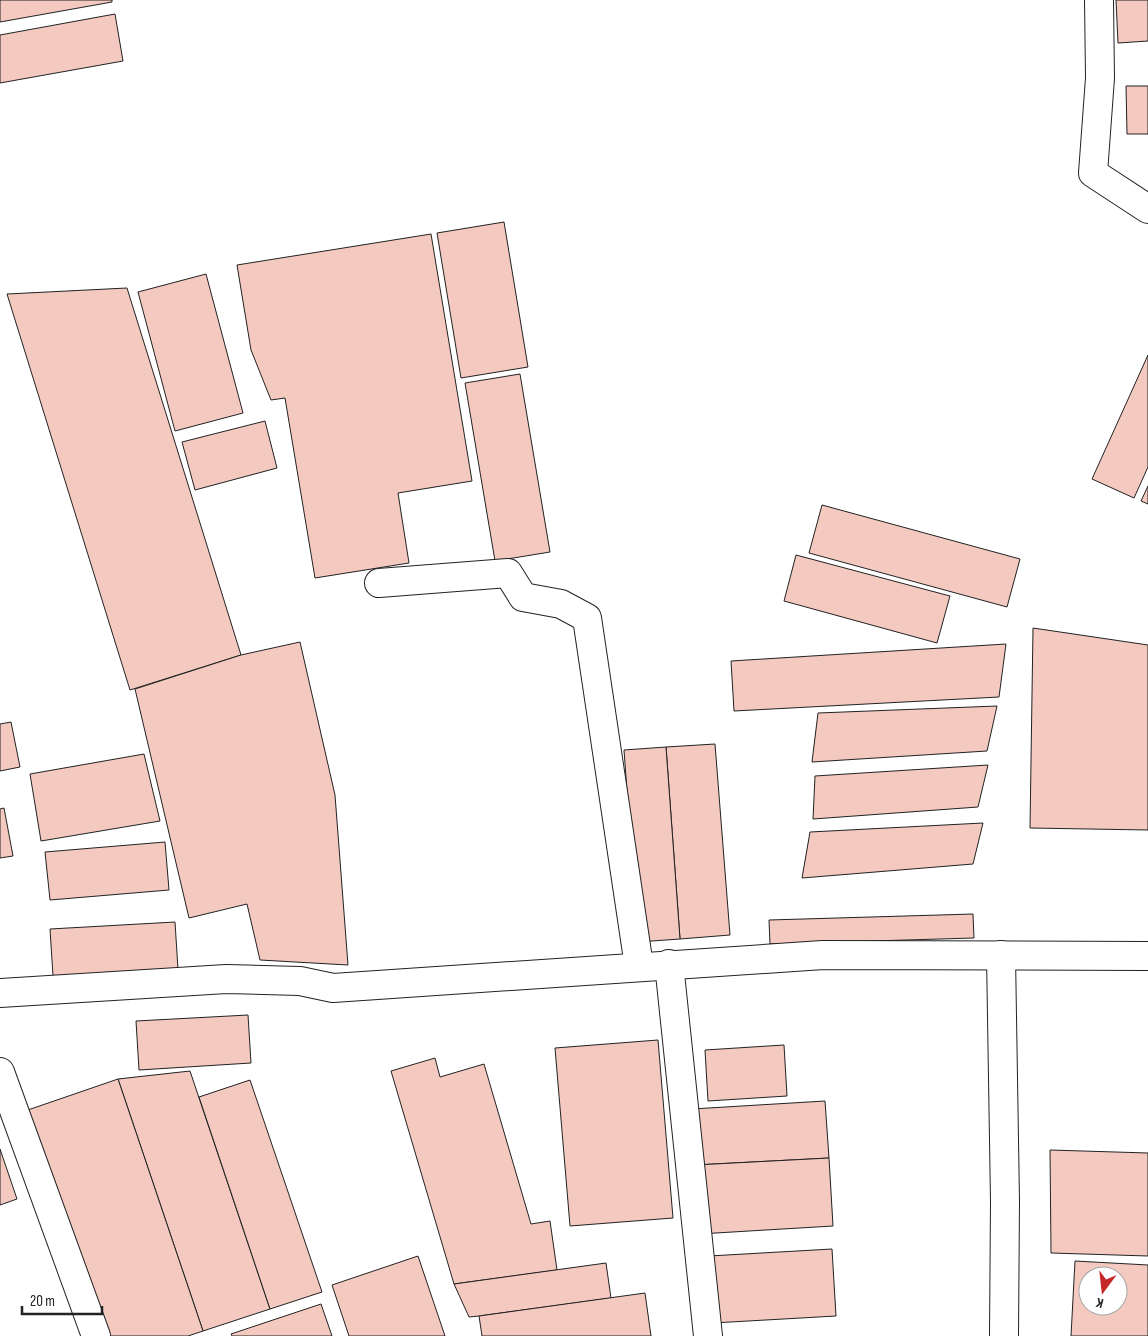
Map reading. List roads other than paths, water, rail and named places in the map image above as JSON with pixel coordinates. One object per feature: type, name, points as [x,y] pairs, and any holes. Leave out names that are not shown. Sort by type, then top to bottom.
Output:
[{"type":"street","points":[[1099,0],[1100,78],[1093,173],[1148,208]]},
{"type":"street","points":[[379,583],[508,572],[523,596],[561,604],[587,618],[639,966]]},
{"type":"street","points":[[0,993],[226,979],[300,981],[334,988],[823,955],[1001,954],[1148,956]]},
{"type":"street","points":[[1001,954],[1005,1201],[1004,1336]]},
{"type":"street","points":[[669,964],[708,1336]]},
{"type":"street","points":[[0,1072],[96,1336]]}]
